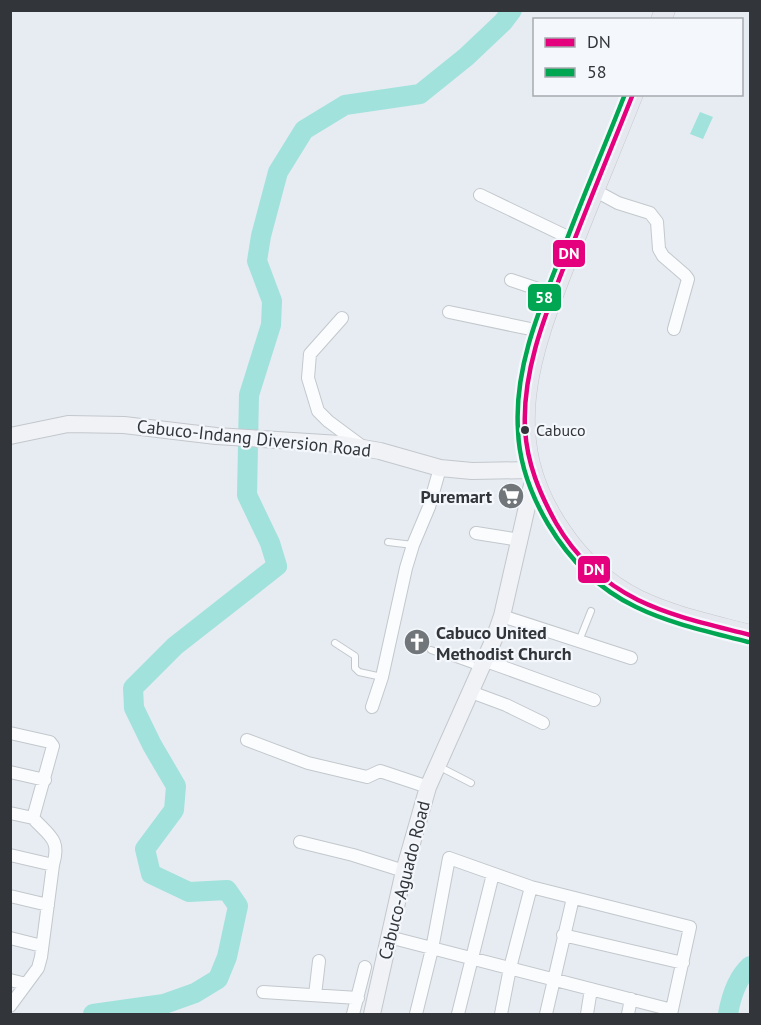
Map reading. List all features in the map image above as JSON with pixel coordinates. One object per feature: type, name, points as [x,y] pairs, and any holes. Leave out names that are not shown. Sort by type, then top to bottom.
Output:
[{"type":"main road","points":[[632,96],[540,331],[528,378],[525,403],[525,433],[533,473],[543,500],[556,524],[584,560],[604,579],[651,606],[750,635]]},
{"type":"street","points":[[594,190],[618,203],[650,213],[657,222],[658,249],[688,279],[674,329]]},
{"type":"street","points":[[480,195],[574,240]]},
{"type":"street","points":[[511,280],[553,294]]},
{"type":"street","points":[[449,312],[540,331]]},
{"type":"street","points":[[342,318],[310,354],[308,378],[318,411],[364,448]]},
{"type":"street","name":"Cabuco-Indang Diversion Road","points":[[10,436],[83,423],[124,425],[216,436],[364,448],[440,468],[533,473]]},
{"type":"street","points":[[372,707],[382,677],[406,568],[429,507],[440,468]]},
{"type":"street","name":"Cabuco-Aguado Road","points":[[372,1014],[404,871],[428,787],[484,665],[502,616],[533,473]]},
{"type":"street","points":[[476,533],[520,540]]},
{"type":"street","points":[[502,616],[631,658]]},
{"type":"street","points":[[484,665],[594,700]]},
{"type":"street","points":[[471,692],[506,705],[543,723]]},
{"type":"street","points":[[10,733],[50,742],[53,746],[33,818]]},
{"type":"street","points":[[247,740],[308,763],[367,777],[380,771],[428,787]]},
{"type":"street","points":[[10,772],[45,780]]},
{"type":"street","points":[[10,813],[33,818],[56,845],[38,968],[10,1006]]},
{"type":"street","points":[[300,842],[404,871]]},
{"type":"street","points":[[10,855],[53,865]]},
{"type":"street","points":[[389,937],[432,949],[553,978],[671,1012],[690,927],[531,887],[449,858],[432,949],[416,1014]]},
{"type":"street","points":[[458,1014],[493,874]]},
{"type":"street","points":[[501,1014],[510,968],[531,887]]},
{"type":"street","points":[[10,896],[48,905]]},
{"type":"street","points":[[546,1014],[573,898]]},
{"type":"street","points":[[563,935],[683,963]]},
{"type":"street","points":[[10,938],[42,946]]},
{"type":"street","points":[[315,995],[319,961]]},
{"type":"street","points":[[353,1014],[366,967]]},
{"type":"street","points":[[10,980],[26,984]]},
{"type":"street","points":[[587,1014],[591,989]]},
{"type":"street","points":[[263,992],[358,998]]},
{"type":"street","points":[[628,1014],[631,999]]},
{"type":"lane","points":[[388,542],[413,545]]},
{"type":"lane","points":[[579,641],[591,611]]},
{"type":"lane","points":[[336,644],[355,656],[355,668],[358,672],[382,677]]},
{"type":"lane","points":[[431,650],[484,665]]},
{"type":"lane","points":[[438,766],[471,783]]},
{"type":"shaded area","points":[[700,112],[713,117],[703,139],[690,134]]},
{"type":"waterway","points":[[93,1014],[164,1004],[195,993],[218,979],[227,957],[238,906],[227,890],[189,892],[151,874],[145,849],[174,810],[176,786],[134,708],[133,688],[175,646],[277,566],[270,543],[247,495],[249,395],[271,325],[272,301],[257,261],[261,236],[278,172],[304,130],[345,105],[420,94],[466,57],[503,22],[512,10]]},
{"type":"waterway","points":[[728,1014],[735,988],[750,966]]},
{"type":"transit line","name":"58","points":[[624,96],[544,297],[530,340],[524,362],[518,407],[519,443],[523,467],[536,502],[556,537],[575,561],[597,582],[622,600],[649,613],[748,642]]},
{"type":"transit line","name":"DN","points":[[632,96],[559,279],[537,342],[527,385],[525,407],[528,454],[540,490],[556,523],[572,547],[602,577],[625,593],[651,606],[750,635]]},
{"type":"place","name":"Cabuco","points":[[525,430]]},
{"type":"place","name":"Puremart","points":[[511,496]]},
{"type":"place","name":"Cabuco United Methodist Church","points":[[417,642]]}]
